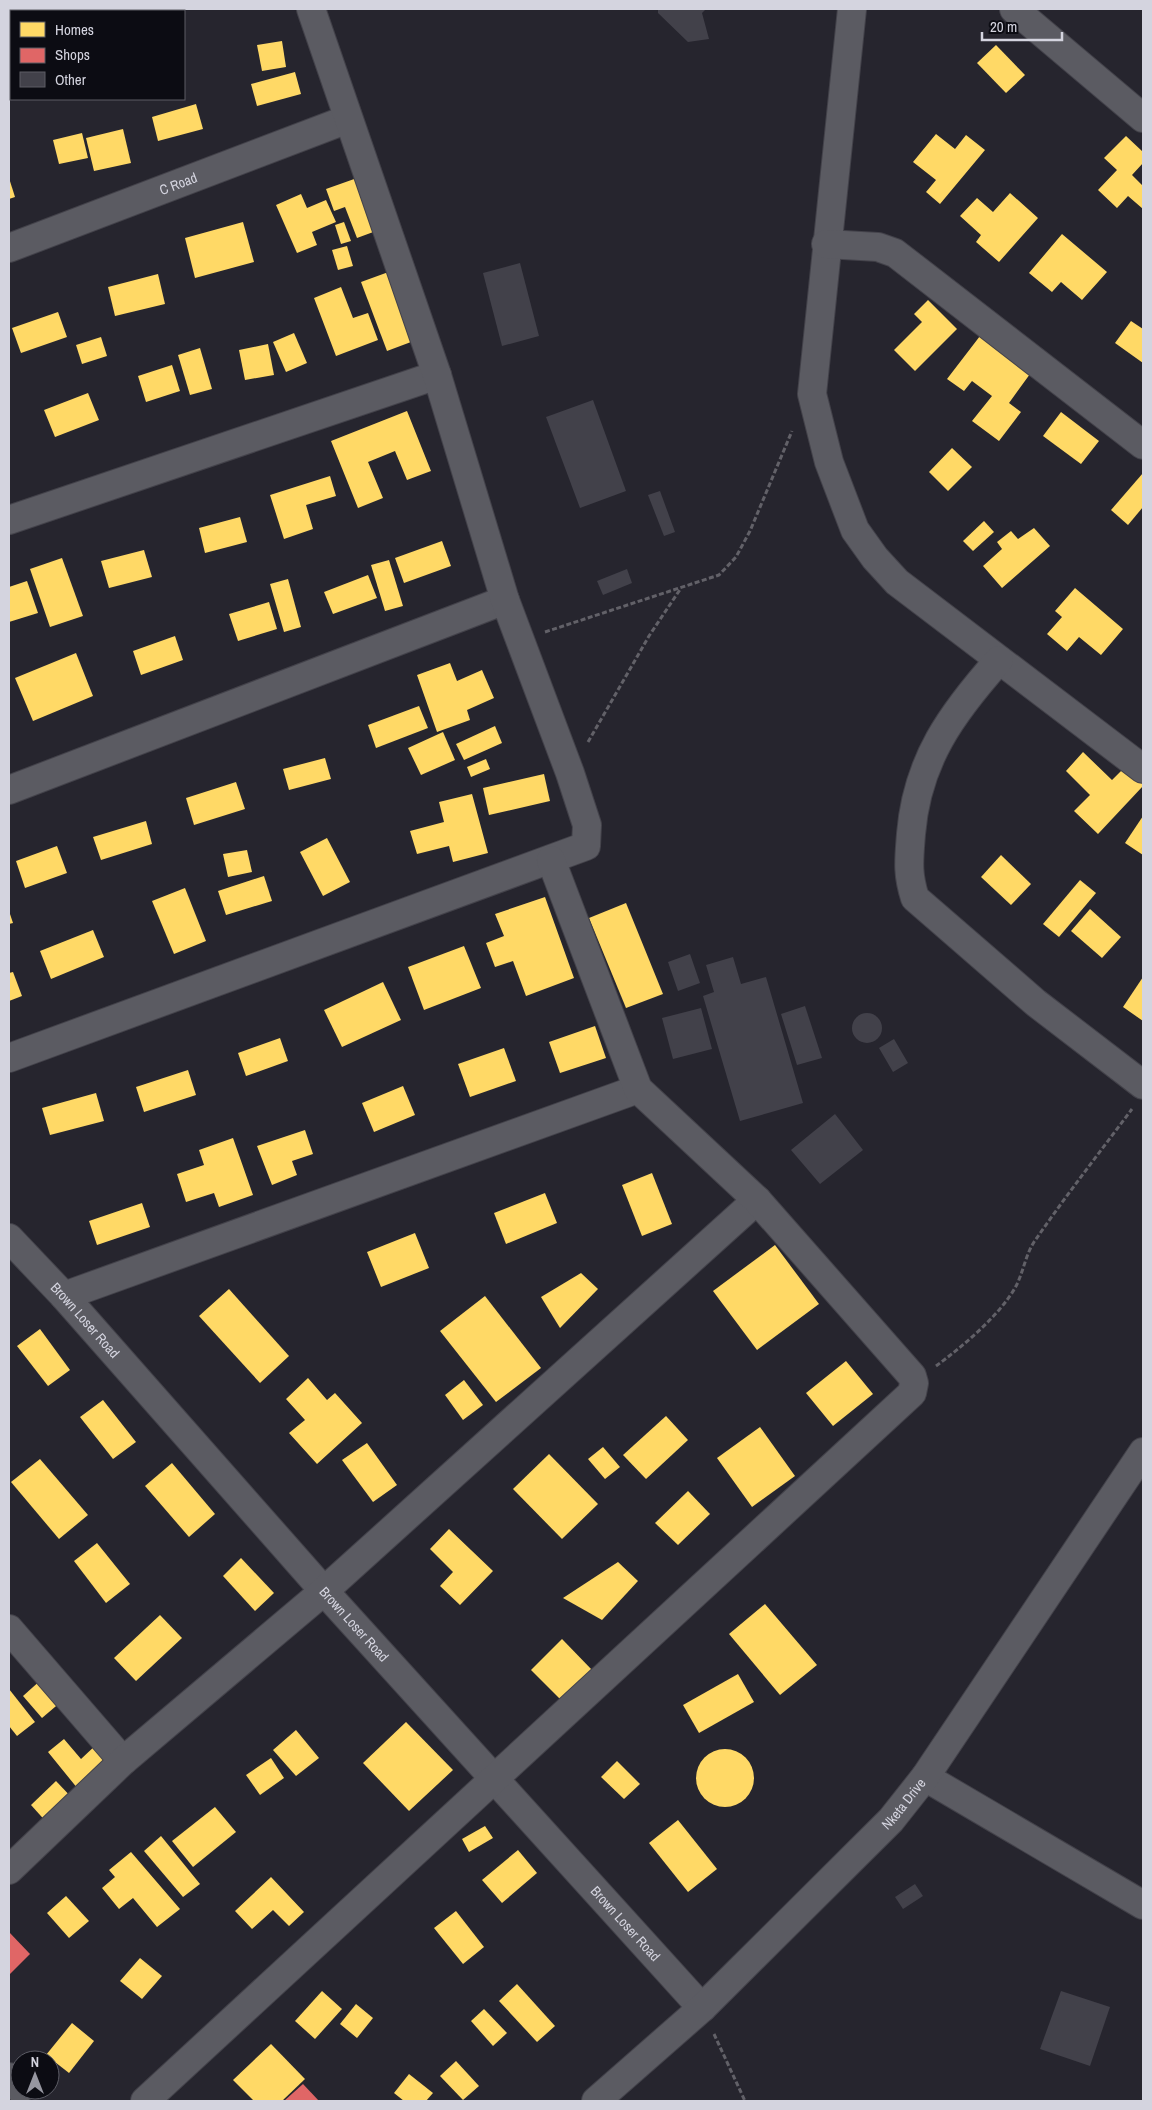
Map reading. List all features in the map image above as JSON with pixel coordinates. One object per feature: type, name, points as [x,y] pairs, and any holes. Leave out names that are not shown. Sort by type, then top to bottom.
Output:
[{"type":"street","points":[[9,1058],[586,846],[587,825],[570,773],[505,600],[437,374],[311,9]]},
{"type":"street","points":[[852,9],[826,244],[812,394],[829,462],[855,530],[875,558],[897,582],[1143,769]]},
{"type":"street","points":[[1014,9],[1143,118]]},
{"type":"street","name":"C Road","points":[[9,248],[348,119]]},
{"type":"street","points":[[826,244],[878,247],[895,253],[1143,445]]},
{"type":"street","points":[[9,520],[437,374]]},
{"type":"street","points":[[9,790],[505,600]]},
{"type":"street","points":[[999,660],[962,702],[920,779],[912,823],[908,877],[916,898],[1140,1094]]},
{"type":"street","points":[[145,2101],[495,1780],[912,1393],[914,1383],[912,1376],[756,1200],[638,1090],[551,860]]},
{"type":"street","points":[[64,1296],[638,1090]]},
{"type":"street","points":[[9,1870],[123,1761],[324,1591],[756,1200]]},
{"type":"street","name":"Brown Loser Road","points":[[9,1238],[64,1296],[324,1591],[702,2008]]},
{"type":"street","name":"Nketa Drive","points":[[596,2101],[702,2008],[891,1820],[925,1777],[1143,1452]]},
{"type":"street","points":[[9,1629],[123,1761]]},
{"type":"street","points":[[925,1777],[1143,1905]]},
{"type":"path","points":[[520,639],[719,575],[736,558],[750,531],[792,430],[812,394]]},
{"type":"path","points":[[570,773],[624,678],[681,588]]},
{"type":"path","points":[[914,1383],[961,1348],[1005,1303],[1016,1287],[1033,1245],[1140,1094]]},
{"type":"path","points":[[702,2008],[745,2101]]},
{"type":"building: Homes","points":[[165,9],[166,10],[125,10]]},
{"type":"building: Homes","points":[[282,41],[286,67],[262,71],[257,45]]},
{"type":"building: Homes","points":[[996,45],[1025,75],[1006,93],[977,63]]},
{"type":"building: Homes","points":[[295,72],[301,94],[257,106],[251,84]]},
{"type":"building: Homes","points":[[196,104],[203,129],[158,141],[152,117]]},
{"type":"building: Homes","points":[[123,129],[131,163],[94,171],[86,138]]},
{"type":"building: Homes","points":[[82,133],[88,158],[59,164],[53,140]]},
{"type":"building: Homes","points":[[936,134],[955,149],[966,135],[985,150],[940,204],[926,192],[936,180],[913,162]]},
{"type":"building: Homes","points":[[1126,136],[1143,152],[1143,163],[1132,175],[1143,186],[1143,209],[1128,196],[1117,208],[1098,190],[1117,170],[1104,158]]},
{"type":"building: Homes","points":[[9,178],[15,197],[9,199]]},
{"type":"building: Homes","points":[[357,178],[376,231],[357,238],[345,207],[334,211],[326,189]]},
{"type":"building: Homes","points":[[1010,193],[1038,218],[999,262],[976,242],[981,235],[960,216],[977,198],[993,212]]},
{"type":"building: Homes","points":[[301,194],[307,208],[326,200],[336,222],[312,232],[317,245],[297,253],[276,205]]},
{"type":"building: Homes","points":[[243,222],[254,262],[195,278],[185,238]]},
{"type":"building: Homes","points":[[344,222],[351,241],[341,244],[335,225]]},
{"type":"building: Homes","points":[[1062,234],[1107,272],[1082,300],[1061,282],[1052,292],[1029,273]]},
{"type":"building: Homes","points":[[347,246],[353,266],[338,270],[332,250]]},
{"type":"building: Homes","points":[[394,270],[419,339],[387,351],[361,282]]},
{"type":"building: Homes","points":[[158,274],[165,304],[115,316],[108,287]]},
{"type":"building: Homes","points":[[341,287],[353,318],[368,313],[378,340],[336,356],[314,298]]},
{"type":"building: Homes","points":[[928,300],[957,329],[915,371],[894,350],[922,322],[914,314]]},
{"type":"building: Homes","points":[[58,312],[67,337],[21,353],[12,328]]},
{"type":"building: Homes","points":[[1131,321],[1143,329],[1143,363],[1115,343]]},
{"type":"building: Homes","points":[[294,333],[307,363],[286,372],[273,342]]},
{"type":"building: Homes","points":[[980,336],[1030,374],[1009,403],[1021,412],[999,441],[972,421],[992,396],[972,381],[964,391],[947,379]]},
{"type":"building: Homes","points":[[101,337],[107,356],[82,364],[76,345]]},
{"type":"building: Homes","points":[[268,344],[274,375],[245,380],[239,350]]},
{"type":"building: Homes","points":[[200,348],[212,389],[190,395],[178,355]]},
{"type":"building: Homes","points":[[172,365],[180,391],[146,402],[138,376]]},
{"type":"building: Homes","points":[[88,393],[99,420],[55,437],[44,410]]},
{"type":"building: Homes","points":[[407,411],[431,471],[407,480],[395,451],[368,462],[383,498],[358,508],[331,441]]},
{"type":"building: Homes","points":[[1061,412],[1099,441],[1081,464],[1043,436]]},
{"type":"building: Homes","points":[[952,448],[972,467],[948,491],[929,472]]},
{"type":"building: Homes","points":[[1143,473],[1143,507],[1128,525],[1111,510]]},
{"type":"building: Homes","points":[[330,476],[336,496],[306,505],[313,529],[284,539],[270,495]]},
{"type":"building: Homes","points":[[240,517],[247,542],[205,553],[199,528]]},
{"type":"building: Homes","points":[[984,521],[994,532],[973,551],[963,541]]},
{"type":"building: Homes","points":[[1034,528],[1050,546],[1002,588],[983,566],[1002,549],[997,542],[1011,531],[1018,539]]},
{"type":"building: Homes","points":[[442,541],[451,566],[404,583],[395,558]]},
{"type":"building: Homes","points":[[144,550],[152,577],[109,588],[101,561]]},
{"type":"building: Homes","points":[[62,558],[83,616],[50,627],[30,569]]},
{"type":"building: Homes","points":[[389,560],[403,606],[385,611],[371,565]]},
{"type":"building: Homes","points":[[368,575],[377,598],[333,614],[324,592]]},
{"type":"building: Homes","points":[[288,579],[301,627],[284,632],[270,584]]},
{"type":"building: Homes","points":[[27,581],[38,613],[9,622],[9,587]]},
{"type":"building: Homes","points":[[1075,588],[1123,629],[1101,655],[1079,637],[1067,651],[1047,634],[1062,617],[1055,611]]},
{"type":"building: Homes","points":[[269,602],[277,629],[238,641],[229,614]]},
{"type":"building: Homes","points":[[175,636],[183,660],[141,675],[133,651]]},
{"type":"building: Homes","points":[[76,653],[93,696],[33,721],[15,678]]},
{"type":"building: Homes","points":[[450,663],[457,681],[482,670],[494,698],[467,710],[470,720],[437,732],[417,675]]},
{"type":"building: Homes","points":[[419,706],[428,728],[376,748],[368,725]]},
{"type":"building: Homes","points":[[495,726],[502,743],[464,760],[456,744]]},
{"type":"building: Homes","points":[[443,732],[455,760],[421,775],[408,748]]},
{"type":"building: Homes","points":[[1083,752],[1112,780],[1126,766],[1143,783],[1143,786],[1098,834],[1074,811],[1090,795],[1066,771]]},
{"type":"building: Homes","points":[[325,758],[331,779],[289,790],[283,769]]},
{"type":"building: Homes","points":[[486,759],[490,769],[471,777],[467,767]]},
{"type":"building: Homes","points":[[544,774],[550,801],[489,815],[483,788]]},
{"type":"building: Homes","points":[[236,782],[245,809],[194,825],[186,798]]},
{"type":"building: Homes","points":[[472,794],[488,853],[453,862],[449,846],[417,854],[410,831],[444,822],[439,802]]},
{"type":"building: Homes","points":[[1143,816],[1143,855],[1125,843]]},
{"type":"building: Homes","points":[[146,821],[152,844],[101,860],[93,837]]},
{"type":"building: Homes","points":[[327,838],[350,882],[323,896],[300,852]]},
{"type":"building: Homes","points":[[57,846],[67,873],[25,888],[16,861]]},
{"type":"building: Homes","points":[[247,850],[252,872],[228,877],[223,854]]},
{"type":"building: Homes","points":[[1001,855],[1031,884],[1011,905],[981,877]]},
{"type":"building: Homes","points":[[264,876],[272,901],[226,915],[218,891]]},
{"type":"building: Homes","points":[[1080,880],[1096,893],[1059,937],[1043,924]]},
{"type":"building: Homes","points":[[185,888],[206,941],[174,954],[152,901]]},
{"type":"building: Homes","points":[[545,897],[574,978],[526,996],[513,961],[495,967],[486,943],[504,936],[495,914]]},
{"type":"building: Homes","points":[[626,903],[663,994],[626,1008],[589,918]]},
{"type":"building: Homes","points":[[1090,909],[1121,937],[1102,958],[1071,931]]},
{"type":"building: Homes","points":[[9,911],[13,923],[9,924]]},
{"type":"building: Homes","points":[[93,930],[104,957],[51,979],[40,951]]},
{"type":"building: Homes","points":[[464,946],[481,988],[424,1010],[408,967]]},
{"type":"building: Homes","points":[[13,972],[22,996],[9,1001],[9,973]]},
{"type":"building: Homes","points":[[1143,977],[1143,1021],[1123,1007]]},
{"type":"building: Homes","points":[[383,982],[401,1020],[342,1047],[324,1010]]},
{"type":"building: Homes","points":[[595,1026],[606,1058],[560,1073],[549,1042]]},
{"type":"building: Homes","points":[[280,1038],[288,1061],[246,1076],[238,1053]]},
{"type":"building: Homes","points":[[504,1048],[516,1081],[470,1097],[458,1064]]},
{"type":"building: Homes","points":[[188,1070],[196,1095],[144,1112],[136,1087]]},
{"type":"building: Homes","points":[[403,1086],[415,1115],[374,1132],[362,1103]]},
{"type":"building: Homes","points":[[96,1093],[104,1121],[50,1135],[42,1108]]},
{"type":"building: Homes","points":[[305,1130],[313,1154],[292,1161],[297,1175],[272,1185],[257,1146]]},
{"type":"building: Homes","points":[[233,1138],[253,1195],[219,1207],[214,1193],[186,1202],[177,1174],[204,1165],[199,1150]]},
{"type":"building: Homes","points":[[652,1173],[672,1224],[642,1236],[622,1185]]},
{"type":"building: Homes","points":[[545,1193],[557,1223],[506,1244],[494,1213]]},
{"type":"building: Homes","points":[[142,1203],[150,1227],[97,1245],[89,1221]]},
{"type":"building: Homes","points":[[415,1233],[429,1268],[381,1287],[367,1252]]},
{"type":"building: Homes","points":[[775,1245],[819,1304],[757,1350],[713,1291]]},
{"type":"building: Homes","points":[[581,1273],[598,1289],[560,1328],[541,1297]]},
{"type":"building: Homes","points":[[229,1289],[289,1356],[260,1383],[199,1316]]},
{"type":"building: Homes","points":[[485,1296],[541,1368],[496,1402],[440,1331]]},
{"type":"building: Homes","points":[[40,1329],[70,1370],[48,1386],[17,1346]]},
{"type":"building: Homes","points":[[846,1361],[873,1394],[833,1426],[806,1393]]},
{"type":"building: Homes","points":[[308,1378],[327,1400],[335,1393],[362,1423],[317,1464],[289,1433],[305,1420],[286,1399]]},
{"type":"building: Homes","points":[[464,1380],[483,1405],[463,1420],[445,1395]]},
{"type":"building: Homes","points":[[103,1400],[136,1442],[113,1459],[80,1417]]},
{"type":"building: Homes","points":[[666,1416],[688,1440],[646,1479],[623,1455]]},
{"type":"building: Homes","points":[[760,1427],[795,1476],[752,1507],[717,1458]]},
{"type":"building: Homes","points":[[367,1443],[397,1485],[373,1502],[342,1460]]},
{"type":"building: Homes","points":[[603,1447],[620,1467],[605,1479],[588,1459]]},
{"type":"building: Homes","points":[[549,1454],[598,1504],[562,1539],[513,1489]]},
{"type":"building: Homes","points":[[40,1459],[88,1515],[59,1539],[11,1482]]},
{"type":"building: Homes","points":[[172,1463],[215,1514],[189,1537],[145,1486]]},
{"type":"building: Homes","points":[[688,1491],[710,1514],[678,1545],[655,1523]]},
{"type":"building: Homes","points":[[449,1529],[493,1571],[460,1605],[440,1586],[453,1572],[430,1549]]},
{"type":"building: Homes","points":[[97,1543],[130,1584],[106,1603],[74,1561]]},
{"type":"building: Homes","points":[[241,1558],[274,1593],[255,1611],[223,1576]]},
{"type":"building: Homes","points":[[618,1562],[638,1581],[602,1620],[563,1598]]},
{"type":"building: Homes","points":[[765,1604],[817,1665],[780,1695],[729,1634]]},
{"type":"building: Homes","points":[[160,1615],[182,1638],[136,1681],[114,1658]]},
{"type":"building: Homes","points":[[562,1639],[594,1672],[563,1702],[531,1670]]},
{"type":"building: Homes","points":[[738,1674],[754,1702],[699,1733],[683,1705]]},
{"type":"building: Homes","points":[[42,1679],[62,1701],[42,1718],[23,1696]]},
{"type":"building: Homes","points":[[9,1689],[35,1722],[17,1736],[9,1726]]},
{"type":"building: Homes","points":[[406,1722],[453,1770],[409,1811],[363,1763]]},
{"type":"building: Homes","points":[[296,1730],[319,1758],[296,1776],[273,1750]]},
{"type":"building: Homes","points":[[64,1739],[81,1759],[97,1744],[111,1759],[78,1789],[48,1752]]},
{"type":"building: Homes","points":[[719,1749],[731,1749],[746,1757],[754,1772],[754,1784],[746,1799],[731,1807],[719,1807],[704,1799],[696,1784],[696,1772],[704,1757]]},
{"type":"building: Homes","points":[[271,1758],[284,1778],[260,1795],[246,1775]]},
{"type":"building: Homes","points":[[617,1761],[640,1784],[624,1799],[601,1777]]},
{"type":"building: Homes","points":[[56,1781],[75,1801],[49,1825],[31,1805]]},
{"type":"building: Homes","points":[[215,1807],[236,1832],[193,1867],[172,1841]]},
{"type":"building: Homes","points":[[678,1820],[717,1869],[688,1892],[649,1843]]},
{"type":"building: Homes","points":[[485,1826],[493,1838],[469,1852],[462,1839]]},
{"type":"building: Homes","points":[[161,1836],[200,1884],[183,1897],[144,1851]]},
{"type":"building: Homes","points":[[518,1850],[537,1873],[502,1903],[482,1880]]},
{"type":"building: Homes","points":[[131,1852],[180,1909],[157,1927],[133,1898],[119,1909],[102,1888],[115,1877],[109,1870]]},
{"type":"building: Homes","points":[[271,1877],[304,1912],[289,1926],[273,1910],[252,1929],[235,1911]]},
{"type":"building: Homes","points":[[66,1896],[89,1921],[69,1938],[47,1913]]},
{"type":"building: Homes","points":[[456,1911],[484,1947],[463,1964],[434,1928]]},
{"type":"building: Homes","points":[[140,1958],[162,1976],[142,1999],[120,1981]]},
{"type":"building: Homes","points":[[517,1984],[555,2026],[537,2042],[499,2001]]},
{"type":"building: Homes","points":[[322,1991],[342,2009],[315,2039],[295,2021]]},
{"type":"building: Homes","points":[[356,2004],[373,2018],[357,2038],[340,2024]]},
{"type":"building: Homes","points":[[484,2009],[507,2033],[493,2046],[471,2021]]},
{"type":"building: Homes","points":[[72,2023],[94,2041],[69,2073],[60,2066],[60,2050],[50,2050]]},
{"type":"building: Homes","points":[[271,2044],[305,2079],[282,2101],[254,2101],[233,2080]]},
{"type":"building: Homes","points":[[456,2061],[479,2086],[463,2100],[440,2076]]},
{"type":"building: Homes","points":[[409,2074],[433,2093],[426,2101],[404,2101],[394,2093]]},
{"type":"building: Shops","points":[[9,1932],[30,1954],[9,1975]]},
{"type":"building: Shops","points":[[303,2084],[319,2101],[284,2101]]},
{"type":"building: Other","points":[[658,9],[706,9],[702,13],[709,39],[688,42],[658,13]]},
{"type":"building: Other","points":[[520,263],[539,336],[502,346],[483,273]]},
{"type":"building: Other","points":[[593,400],[626,491],[580,508],[546,417]]},
{"type":"building: Other","points":[[660,491],[675,532],[664,536],[648,495]]},
{"type":"building: Other","points":[[627,569],[632,583],[603,595],[597,581]]},
{"type":"building: Other","points":[[690,954],[700,983],[678,991],[668,962]]},
{"type":"building: Other","points":[[733,957],[741,984],[766,977],[803,1103],[740,1121],[703,996],[714,992],[706,965]]},
{"type":"building: Other","points":[[805,1006],[822,1058],[797,1065],[781,1014]]},
{"type":"building: Other","points":[[701,1008],[712,1049],[673,1059],[662,1018]]},
{"type":"building: Other","points":[[867,1013],[877,1018],[882,1028],[877,1038],[867,1043],[857,1038],[852,1028],[857,1018]]},
{"type":"building: Other","points":[[894,1039],[908,1063],[893,1072],[879,1048]]},
{"type":"building: Other","points":[[835,1114],[863,1150],[820,1184],[791,1150]]},
{"type":"building: Other","points":[[915,1884],[923,1896],[903,1909],[895,1897]]},
{"type":"building: Other","points":[[1061,1991],[1110,2007],[1090,2066],[1040,2049]]}]
